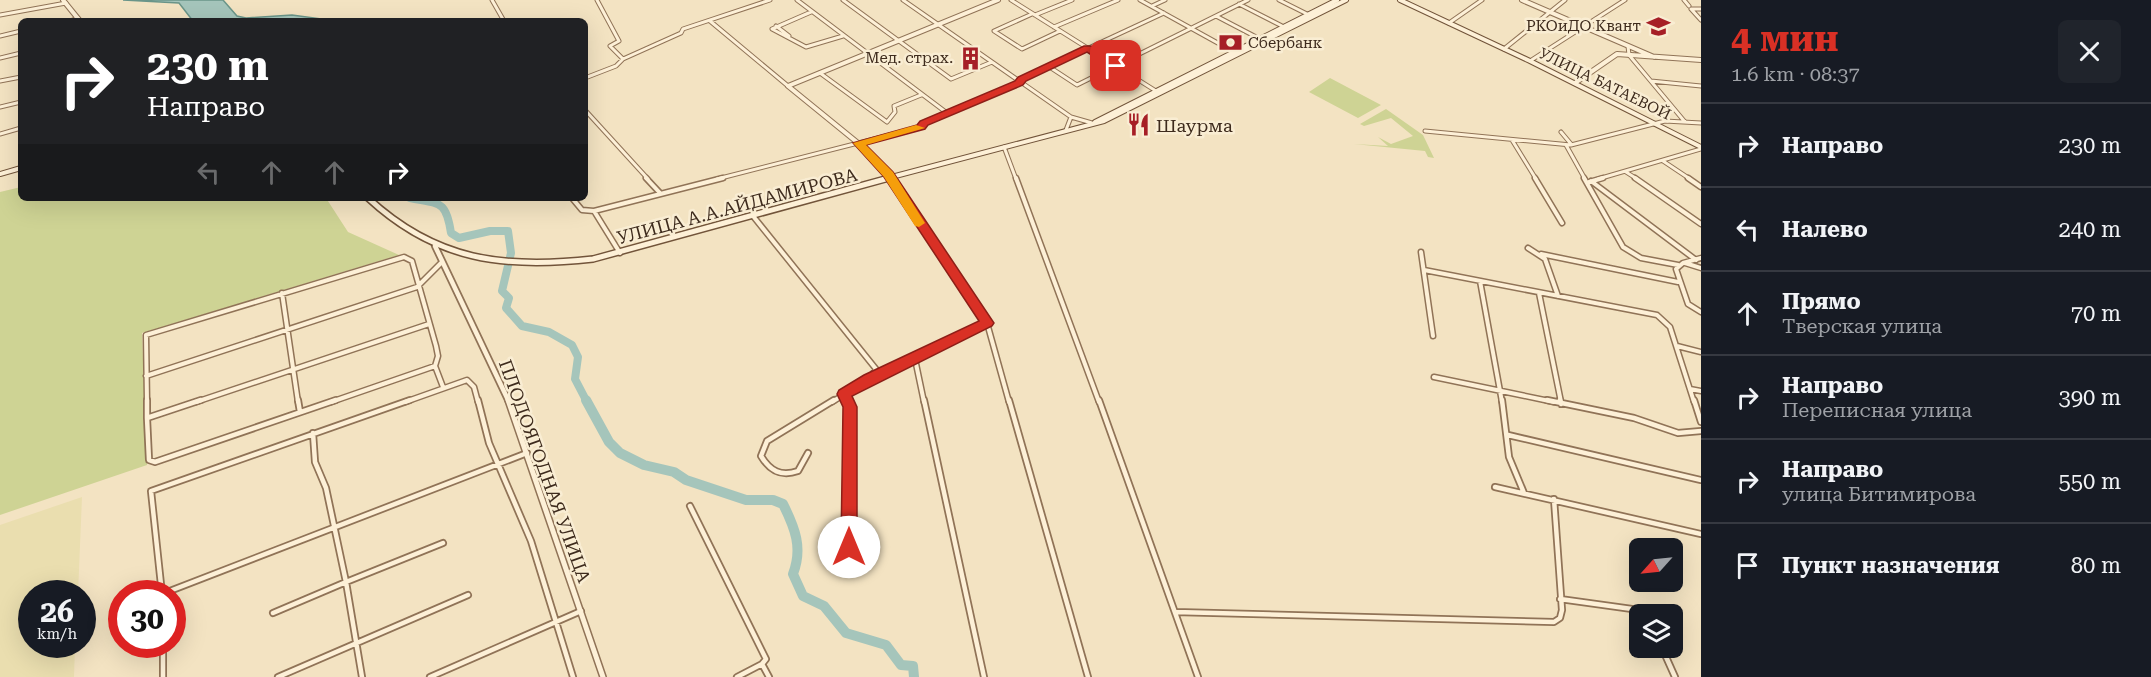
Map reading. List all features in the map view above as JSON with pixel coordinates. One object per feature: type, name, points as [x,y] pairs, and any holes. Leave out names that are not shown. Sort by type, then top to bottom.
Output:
[{"type":"main road","points":[[1102,120],[1337,0]]},
{"type":"main road","points":[[1102,120],[1346,0]]},
{"type":"main road","name":"УЛИЦА БАТАЕВОЙ","points":[[1400,0],[1530,61],[1701,147]]},
{"type":"main road","name":"УЛИЦА А.А.АЙДАМИРОВА","points":[[371,201],[380,211],[435,246],[456,253],[493,260],[531,263],[578,262],[620,253],[1102,120]]},
{"type":"main road","points":[[0,174],[18,169]]},
{"type":"street","points":[[492,0],[502,18]]},
{"type":"street","points":[[597,0],[619,41],[610,46],[623,59]]},
{"type":"street","points":[[588,77],[616,66],[623,59],[655,47],[681,33],[683,29],[770,0]]},
{"type":"street","points":[[797,0],[946,113]]},
{"type":"street","points":[[843,0],[896,41],[951,79],[992,62]]},
{"type":"street","points":[[903,0],[1071,117],[1093,122]]},
{"type":"street","points":[[788,86],[998,0]]},
{"type":"street","points":[[1011,0],[1156,91]]},
{"type":"street","points":[[1060,31],[1022,49],[994,31],[1072,0]]},
{"type":"street","points":[[1054,27],[1118,0]]},
{"type":"street","points":[[1140,0],[1234,52]]},
{"type":"street","points":[[1152,6],[1165,0]]},
{"type":"street","points":[[1048,66],[1077,85],[1248,0]]},
{"type":"street","points":[[1279,0],[1309,15]]},
{"type":"street","points":[[1449,23],[1482,0]]},
{"type":"street","points":[[1522,0],[1653,57]]},
{"type":"street","points":[[1504,49],[1565,0]]},
{"type":"street","points":[[1530,61],[1625,0]]},
{"type":"street","points":[[1684,0],[1701,20]]},
{"type":"street","points":[[0,15],[64,1],[77,18]]},
{"type":"street","points":[[1239,4],[1284,27]]},
{"type":"street","points":[[1690,7],[1701,9]]},
{"type":"street","points":[[812,11],[772,29],[806,47],[843,36]]},
{"type":"street","points":[[574,201],[582,210],[594,211],[921,127],[924,123],[1021,81],[1048,66],[1164,13]]},
{"type":"street","points":[[1215,15],[1260,39]]},
{"type":"street","points":[[709,20],[858,143],[890,178],[987,323],[1088,677]]},
{"type":"street","points":[[0,36],[18,32]]},
{"type":"street","points":[[1628,46],[1629,55],[1685,122]]},
{"type":"street","points":[[0,58],[18,54]]},
{"type":"street","points":[[1575,83],[1615,55],[1701,60]]},
{"type":"street","points":[[819,72],[887,122],[895,112],[894,106],[921,95]]},
{"type":"street","points":[[0,81],[18,78]]},
{"type":"street","points":[[1651,81],[1701,86]]},
{"type":"street","points":[[0,107],[18,103]]},
{"type":"street","points":[[588,113],[660,193]]},
{"type":"street","points":[[1066,130],[1071,117]]},
{"type":"street","points":[[1425,131],[1571,145],[1656,123],[1701,123]]},
{"type":"street","points":[[0,134],[18,129]]},
{"type":"street","points":[[1561,132],[1571,145]]},
{"type":"street","points":[[1512,140],[1562,224]]},
{"type":"street","points":[[1565,144],[1590,182],[1623,247],[1641,258],[1701,268]]},
{"type":"street","points":[[1004,147],[1057,285],[1198,677]]},
{"type":"street","points":[[1590,182],[1663,161],[1701,147]]},
{"type":"street","points":[[1663,161],[1701,188]]},
{"type":"street","points":[[1626,172],[1701,224]]},
{"type":"street","points":[[1590,182],[1699,259]]},
{"type":"street","points":[[594,211],[620,253]]},
{"type":"street","points":[[753,216],[874,364],[875,373],[869,379]]},
{"type":"street","name":"ПЛОДОЯГОДНАЯ УЛИЦА","points":[[435,246],[441,263],[505,391],[603,677]]},
{"type":"street","points":[[1528,248],[1541,254],[1679,284]]},
{"type":"street","points":[[1422,252],[1433,336]]},
{"type":"street","points":[[1541,254],[1558,296]]},
{"type":"street","points":[[435,366],[155,462],[149,460],[146,334],[404,257],[412,261],[417,287],[438,356],[435,366],[443,387]]},
{"type":"street","points":[[1699,259],[1680,264],[1676,269],[1679,284],[1688,304],[1701,312]]},
{"type":"street","points":[[146,376],[417,287],[441,263]]},
{"type":"street","points":[[1424,270],[1657,315],[1670,327],[1701,422]]},
{"type":"street","points":[[1480,281],[1501,390],[1509,458],[1524,493]]},
{"type":"street","points":[[282,293],[300,412]]},
{"type":"street","points":[[1539,293],[1561,404]]},
{"type":"street","points":[[808,453],[798,471],[787,475],[769,469],[761,456],[767,441],[869,379],[987,323]]},
{"type":"street","points":[[147,417],[429,324]]},
{"type":"street","points":[[1676,346],[1701,352]]},
{"type":"street","points":[[915,359],[984,677]]},
{"type":"street","points":[[1434,377],[1634,418],[1678,433],[1701,431]]},
{"type":"street","points":[[161,580],[151,491],[463,380],[471,383],[497,464],[531,541],[573,677]]},
{"type":"street","points":[[1690,388],[1701,391]]},
{"type":"street","points":[[844,394],[850,407],[849,547]]},
{"type":"street","points":[[313,433],[315,462],[324,481],[346,582],[362,677]]},
{"type":"street","points":[[1508,435],[1701,480]]},
{"type":"street","points":[[186,585],[527,453]]},
{"type":"street","points":[[1496,486],[1701,534]]},
{"type":"street","points":[[1175,612],[1546,624],[1560,618],[1554,499]]},
{"type":"street","points":[[690,506],[766,659],[762,664],[737,677]]},
{"type":"street","points":[[273,613],[443,543]]},
{"type":"street","points":[[278,677],[468,595]]},
{"type":"street","points":[[1560,598],[1629,609]]},
{"type":"street","points":[[430,677],[581,611]]},
{"type":"street","points":[[163,658],[163,677]]},
{"type":"street","points":[[1666,658],[1675,677]]},
{"type":"street","points":[[762,664],[769,677]]},
{"type":"shaded area","points":[[82,497],[79,580],[18,580],[18,658],[75,658],[74,677],[0,677],[0,525]]},
{"type":"green space","points":[[1330,78],[1381,105],[1358,118],[1309,92]]},
{"type":"green space","points":[[1386,109],[1423,135],[1434,158],[1428,157],[1425,151],[1354,144],[1388,146],[1378,137],[1391,144],[1413,136],[1391,118],[1364,126],[1360,124]]},
{"type":"green space","points":[[18,188],[18,201],[328,201],[348,232],[399,255],[142,333],[147,465],[0,515],[0,192]]},
{"type":"water","points":[[123,0],[223,0],[237,16],[246,18],[191,18],[179,3]]},
{"type":"water","points":[[292,15],[314,18],[246,18]]},
{"type":"waterway","points":[[428,201],[444,209],[451,233],[459,238],[490,231],[508,231],[511,253],[502,291],[509,298],[506,308],[522,326],[549,332],[572,345],[578,357],[575,379],[587,402]]},
{"type":"waterway","points":[[586,400],[609,442],[620,453],[644,465],[674,472],[686,480],[746,500],[773,500],[783,504],[796,538],[797,555],[793,574],[803,596],[824,606],[846,633],[886,645],[901,665],[913,666],[914,677]]},
{"type":"slow traffic","points":[[919,223],[888,174],[858,143],[920,128]]},
{"type":"place","name":"РКОиДО Квант","points":[[1659,26]]},
{"type":"place","name":"Сбербанк","points":[[1230,43]]},
{"type":"place","name":"Мед. страх.","points":[[971,58]]},
{"type":"place","name":"Шаурма","points":[[1138,125]]},
{"type":"route","points":[[849,547],[850,407],[844,394],[869,379],[882,375],[987,323],[888,174],[858,143],[921,127],[924,123],[1019,83],[1022,79],[1088,48],[1116,66]]}]
